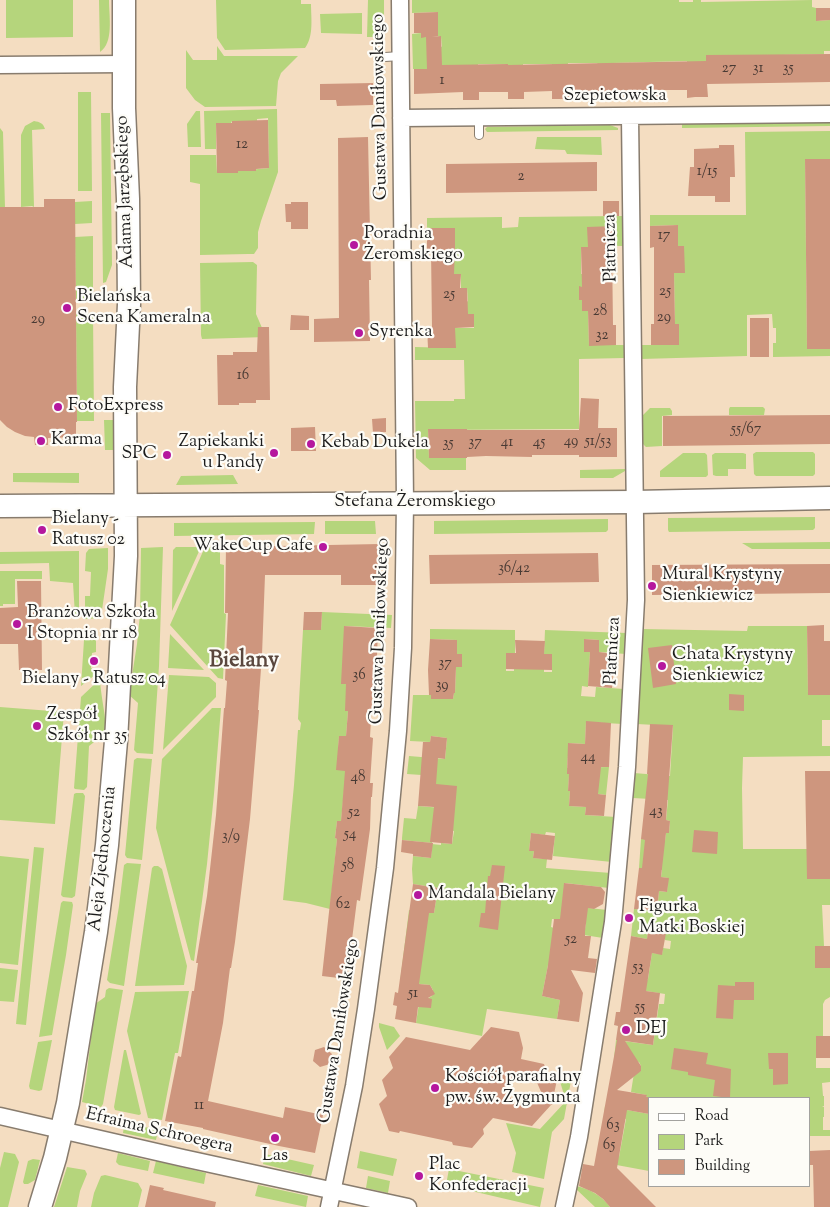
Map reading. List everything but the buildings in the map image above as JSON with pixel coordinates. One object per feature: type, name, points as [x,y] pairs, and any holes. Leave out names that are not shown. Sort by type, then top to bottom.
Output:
[{"type":"street","name":"Adama Jarzębskiego","points":[[124,0],[124,108],[128,199],[129,304],[125,387],[126,504]]},
{"type":"street","name":"Gustawa Daniłowskiego","points":[[333,1191],[354,1086],[386,868],[403,648],[405,502],[401,118],[393,57],[400,0]]},
{"type":"street","points":[[0,65],[124,64]]},
{"type":"street","name":"Szepietowska","points":[[401,118],[830,114]]},
{"type":"street","name":"Płatnicza","points":[[564,1207],[579,1137],[613,922],[627,766],[636,612],[630,117]]},
{"type":"street","name":"Stefana Żeromskiego","points":[[0,506],[635,502],[830,498]]},
{"type":"street","name":"Aleja Zjednoczenia","points":[[40,1207],[55,1158],[68,1103],[96,932],[107,846],[116,741],[125,565],[126,504]]},
{"type":"street","name":"Efraima Schroegera","points":[[0,1116],[333,1191]]},
{"type":"street","points":[[329,1207],[333,1191],[408,1207]]},
{"type":"lane","points":[[479,118],[479,136]]},
{"type":"green space","points":[[6,0],[73,0],[73,37],[6,38]]},
{"type":"green space","points":[[99,0],[109,0],[110,21],[109,36],[104,48],[100,52]]},
{"type":"green space","points":[[216,0],[301,0],[301,4],[311,4],[311,27],[308,43],[305,48],[225,50],[217,38]]},
{"type":"green space","points":[[368,0],[384,0],[384,37],[367,37]]},
{"type":"green space","points":[[412,0],[679,0],[679,2],[693,2],[693,0],[701,0],[701,2],[812,0],[812,7],[816,8],[816,21],[830,20],[830,51],[824,51],[824,54],[780,55],[706,79],[687,80],[687,61],[612,63],[612,81],[597,63],[568,63],[567,82],[553,82],[552,64],[523,64],[523,82],[508,82],[508,64],[478,64],[478,83],[464,65],[434,65],[434,69],[413,69],[412,34],[421,33],[421,37],[426,37],[442,47],[441,37],[436,36],[438,12],[412,13]]},
{"type":"green space","points":[[362,13],[362,34],[321,33],[320,14]]},
{"type":"green space","points":[[217,46],[224,56],[298,56],[281,73],[278,81],[276,106],[205,107],[195,100],[186,88],[186,50],[193,60],[217,60]]},
{"type":"green space","points":[[78,92],[91,92],[92,191],[78,191]]},
{"type":"green space","points":[[277,109],[278,172],[258,232],[258,248],[254,254],[200,255],[200,184],[190,182],[190,155],[216,155],[217,173],[237,173],[238,171],[269,168],[268,118],[257,119],[257,121],[216,123],[216,149],[205,149],[204,111]]},
{"type":"green space","points":[[196,111],[200,111],[201,147],[188,147],[187,124]]},
{"type":"green space","points":[[101,113],[110,113],[112,265],[106,282],[103,283]]},
{"type":"green space","points":[[34,121],[41,123],[45,129],[32,130],[34,207],[21,207],[21,135],[25,126]]},
{"type":"green space","points":[[830,122],[830,126],[682,128],[682,124]]},
{"type":"green space","points":[[610,125],[618,128],[618,130],[487,132],[485,129],[487,127]]},
{"type":"green space","points":[[0,128],[3,132],[5,208],[0,208]]},
{"type":"green space","points":[[830,131],[830,159],[805,160],[807,349],[830,349],[830,356],[773,357],[773,343],[776,343],[776,328],[773,328],[772,314],[747,315],[747,356],[641,359],[641,345],[679,345],[675,324],[674,273],[678,246],[678,225],[650,226],[650,215],[746,215],[745,132]]},
{"type":"green space","points":[[537,137],[601,137],[602,155],[567,154],[565,150],[535,149]]},
{"type":"green space","points":[[92,201],[92,223],[75,224],[75,202]]},
{"type":"green space","points":[[622,216],[623,246],[616,246],[615,227],[588,227],[588,247],[581,247],[581,274],[592,274],[592,287],[579,287],[582,311],[588,311],[589,345],[624,345],[624,358],[579,359],[579,429],[428,430],[429,458],[466,458],[466,470],[430,470],[416,458],[415,401],[454,401],[454,399],[465,399],[464,360],[415,360],[415,347],[455,348],[455,328],[474,328],[474,314],[451,314],[468,301],[467,288],[461,288],[461,274],[452,274],[455,228],[427,228],[427,218],[502,217],[502,228],[518,227],[519,217]]},
{"type":"green space","points":[[93,236],[93,301],[76,301],[75,237]]},
{"type":"green space","points":[[253,262],[257,265],[256,314],[266,337],[202,339],[200,263]]},
{"type":"green space","points":[[93,313],[94,421],[77,421],[76,314]]},
{"type":"green space","points":[[730,407],[763,407],[765,409],[764,415],[729,415]]},
{"type":"green space","points":[[650,408],[670,408],[672,411],[672,415],[662,416],[662,446],[646,447],[643,444],[643,415]]},
{"type":"green space","points":[[104,420],[113,420],[114,450],[105,450]]},
{"type":"green space","points":[[756,452],[813,452],[815,454],[815,474],[813,476],[756,476],[754,474],[753,454]]},
{"type":"green space","points":[[683,453],[705,453],[707,455],[708,475],[706,477],[660,477],[660,471]]},
{"type":"green space","points":[[715,453],[746,454],[746,469],[728,469],[728,476],[713,475],[712,455]]},
{"type":"green space","points":[[625,469],[625,471],[613,478],[580,478],[580,470]]},
{"type":"green space","points":[[13,473],[79,473],[79,483],[13,482]]},
{"type":"green space","points":[[233,475],[238,484],[176,485],[181,476]]},
{"type":"green space","points":[[815,517],[815,528],[813,530],[669,532],[668,530],[668,518]]},
{"type":"green space","points":[[608,519],[608,530],[606,532],[434,534],[434,521]]},
{"type":"green space","points":[[325,521],[375,521],[376,534],[325,534]]},
{"type":"green space","points":[[315,522],[314,534],[174,536],[174,523]]},
{"type":"green space","points":[[830,542],[830,549],[752,549],[742,543]]},
{"type":"green space","points":[[163,547],[159,666],[153,754],[137,753],[134,750],[138,703],[129,695],[140,614],[141,548]]},
{"type":"green space","points":[[176,547],[201,547],[172,611],[173,550]]},
{"type":"green space","points":[[205,547],[220,547],[220,564],[224,565],[224,613],[226,614],[223,679],[218,678],[170,625]]},
{"type":"green space","points":[[108,548],[108,569],[101,617],[85,619],[85,596],[90,596],[91,572],[85,571],[86,553],[89,549]]},
{"type":"green space","points":[[79,551],[79,616],[75,615],[73,583],[50,581],[49,563],[0,564],[0,552]]},
{"type":"green space","points":[[0,571],[42,571],[42,579],[15,579],[15,604],[3,604],[3,606],[0,606]]},
{"type":"green space","points":[[322,612],[392,615],[391,628],[345,626],[348,711],[346,736],[339,736],[338,753],[346,771],[341,821],[337,821],[335,838],[337,839],[330,909],[283,900],[298,730],[300,730],[301,723],[298,719],[303,630],[321,630]]},
{"type":"green space","points":[[748,626],[807,626],[808,695],[830,695],[830,720],[822,720],[822,746],[830,746],[830,756],[743,757],[742,788],[743,849],[830,849],[807,856],[807,879],[830,879],[830,905],[822,905],[824,946],[815,947],[815,968],[830,968],[830,997],[823,1004],[823,1036],[816,1036],[816,1068],[830,1068],[830,1082],[822,1083],[824,1106],[822,1106],[824,1107],[823,1130],[830,1130],[830,1136],[810,1136],[810,1097],[646,1098],[646,1095],[631,1092],[634,1073],[641,1071],[639,1062],[614,1058],[616,1040],[653,1045],[659,1004],[664,1004],[665,994],[640,990],[648,979],[652,953],[662,954],[663,948],[670,949],[671,941],[665,940],[665,933],[648,931],[647,939],[631,936],[634,909],[657,911],[659,891],[667,892],[668,878],[661,877],[662,870],[639,868],[641,839],[665,841],[666,833],[669,833],[670,821],[666,820],[668,800],[633,798],[634,773],[670,776],[673,726],[637,724],[642,629],[747,631]]},
{"type":"green space","points":[[430,629],[515,630],[515,653],[506,653],[506,671],[514,671],[514,669],[544,669],[544,672],[552,672],[552,655],[544,654],[545,630],[626,633],[626,654],[599,652],[599,640],[585,639],[584,652],[590,652],[588,687],[582,686],[581,696],[595,697],[596,687],[624,689],[623,724],[586,722],[585,744],[569,743],[567,768],[609,767],[606,795],[592,793],[569,776],[568,791],[570,791],[569,806],[586,807],[585,815],[616,817],[612,862],[553,856],[555,833],[546,832],[545,835],[531,833],[529,851],[534,851],[533,858],[547,859],[546,868],[611,873],[609,888],[565,883],[562,905],[607,910],[603,938],[584,935],[586,923],[552,919],[551,927],[554,928],[551,965],[548,965],[542,996],[560,1000],[557,1019],[487,1009],[482,1036],[416,1023],[420,997],[427,999],[432,996],[433,990],[430,985],[400,982],[409,910],[434,913],[438,888],[413,884],[413,856],[431,858],[432,844],[452,844],[454,831],[432,828],[432,843],[402,840],[404,818],[416,819],[418,806],[454,809],[436,784],[436,776],[407,774],[409,756],[445,759],[447,738],[431,736],[430,742],[410,741],[413,695],[431,695],[431,699],[453,699],[456,667],[462,667],[462,655],[457,654],[457,640],[430,639]]},
{"type":"green space","points":[[170,634],[204,670],[168,668]]},
{"type":"green space","points":[[88,637],[94,637],[96,641],[96,652],[92,653],[91,668],[96,668],[95,675],[81,686],[84,640]]},
{"type":"green space","points":[[169,675],[209,677],[216,683],[216,697],[163,750]]},
{"type":"green space","points":[[99,680],[106,733],[89,746],[87,787],[84,790],[75,789],[81,697]]},
{"type":"green space","points":[[0,707],[64,712],[55,824],[0,820]]},
{"type":"green space","points":[[212,708],[221,708],[207,864],[194,961],[191,960],[156,828],[162,759]]},
{"type":"green space","points":[[137,758],[152,759],[142,860],[127,858],[125,855],[134,760]]},
{"type":"green space","points":[[83,793],[85,796],[75,896],[72,898],[61,895],[74,794]]},
{"type":"green space","points":[[34,847],[44,848],[26,1025],[16,1024]]},
{"type":"green space","points":[[0,856],[29,859],[18,965],[0,963]]},
{"type":"green space","points":[[127,863],[141,864],[124,986],[110,983],[107,980],[124,865]]},
{"type":"green space","points":[[154,866],[162,869],[187,966],[184,985],[135,986],[152,868]]},
{"type":"green space","points":[[63,901],[72,902],[73,905],[52,1035],[39,1037],[61,903]]},
{"type":"green space","points":[[0,968],[18,970],[14,1002],[0,1001]]},
{"type":"green space","points":[[109,988],[123,990],[101,1107],[82,1102],[95,1004],[105,997],[106,990]]},
{"type":"green space","points":[[189,991],[178,1053],[175,1053],[162,1120],[148,1118],[127,1031],[135,992]]},
{"type":"green space","points":[[379,1023],[394,1027],[400,1036],[387,1050],[379,1027]]},
{"type":"green space","points":[[52,1040],[42,1090],[30,1089],[38,1042]]},
{"type":"green space","points":[[124,1050],[126,1050],[141,1114],[139,1115],[115,1110],[114,1107]]},
{"type":"green space","points":[[557,1072],[572,1075],[564,1119],[552,1132],[544,1179],[512,1172],[516,1153],[506,1123],[540,1129],[566,1101]]},
{"type":"green space","points":[[605,1106],[648,1114],[648,1171],[595,1161],[619,1157],[626,1119],[604,1114]]},
{"type":"green space","points":[[128,1123],[158,1130],[156,1140],[123,1133],[124,1126]]},
{"type":"green space","points":[[360,1151],[397,1159],[393,1176],[357,1168]]},
{"type":"green space","points":[[4,1152],[15,1154],[19,1162],[8,1207],[0,1207],[0,1168]]},
{"type":"green space","points":[[118,1153],[150,1161],[148,1171],[119,1165],[116,1162]]},
{"type":"green space","points":[[265,1154],[314,1165],[311,1176],[263,1164]]},
{"type":"green space","points":[[33,1159],[40,1160],[35,1180],[24,1184],[28,1161]]},
{"type":"green space","points":[[156,1161],[206,1173],[204,1184],[153,1173]]},
{"type":"green space","points":[[67,1167],[85,1170],[87,1174],[80,1191],[77,1207],[54,1207]]},
{"type":"green space","points":[[449,1169],[544,1188],[540,1207],[446,1185]]},
{"type":"green space","points":[[105,1175],[138,1183],[142,1190],[138,1207],[91,1207],[101,1176]]},
{"type":"green space","points":[[368,1176],[390,1181],[388,1193],[366,1188]]},
{"type":"green space","points":[[258,1185],[308,1196],[306,1207],[255,1196]]},
{"type":"green space","points":[[576,1186],[595,1194],[610,1207],[595,1207],[576,1189]]},
{"type":"place","name":"Poradnia Żeromskiego","points":[[354,245]]},
{"type":"place","name":"Bielańska Scena Kameralna","points":[[67,308]]},
{"type":"place","name":"Syrenka","points":[[359,333]]},
{"type":"place","name":"FotoExpress","points":[[58,407]]},
{"type":"place","name":"Karma","points":[[41,441]]},
{"type":"place","name":"Kebab Dukela","points":[[311,444]]},
{"type":"place","name":"Zapiekanki u Pandy","points":[[274,453]]},
{"type":"place","name":"SPC","points":[[167,455]]},
{"type":"place","name":"Bielany - Ratusz 02","points":[[42,530]]},
{"type":"place","name":"WakeCup Cafe","points":[[323,547]]},
{"type":"place","name":"Mural Krystyny Sienkiewicz","points":[[652,586]]},
{"type":"place","name":"Branżowa Szkoła I Stopnia nr 18","points":[[17,624]]},
{"type":"place","name":"Bielany - Ratusz 04","points":[[94,661]]},
{"type":"place","name":"Chata Krystyny Sienkiewicz","points":[[662,666]]},
{"type":"place","name":"Zespół Szkół nr 35","points":[[37,726]]},
{"type":"place","name":"Mandala Bielany","points":[[418,895]]},
{"type":"place","name":"Figurka Matki Boskiej","points":[[629,918]]},
{"type":"place","name":"DEJ","points":[[626,1030]]},
{"type":"place","name":"Kościół parafialny pw. św. Zygmunta","points":[[435,1088]]},
{"type":"place","name":"Las","points":[[275,1138]]},
{"type":"place","name":"Plac Konfederacji","points":[[419,1176]]},
{"type":"district","name":"Bielany","points":[[244,662]]}]
